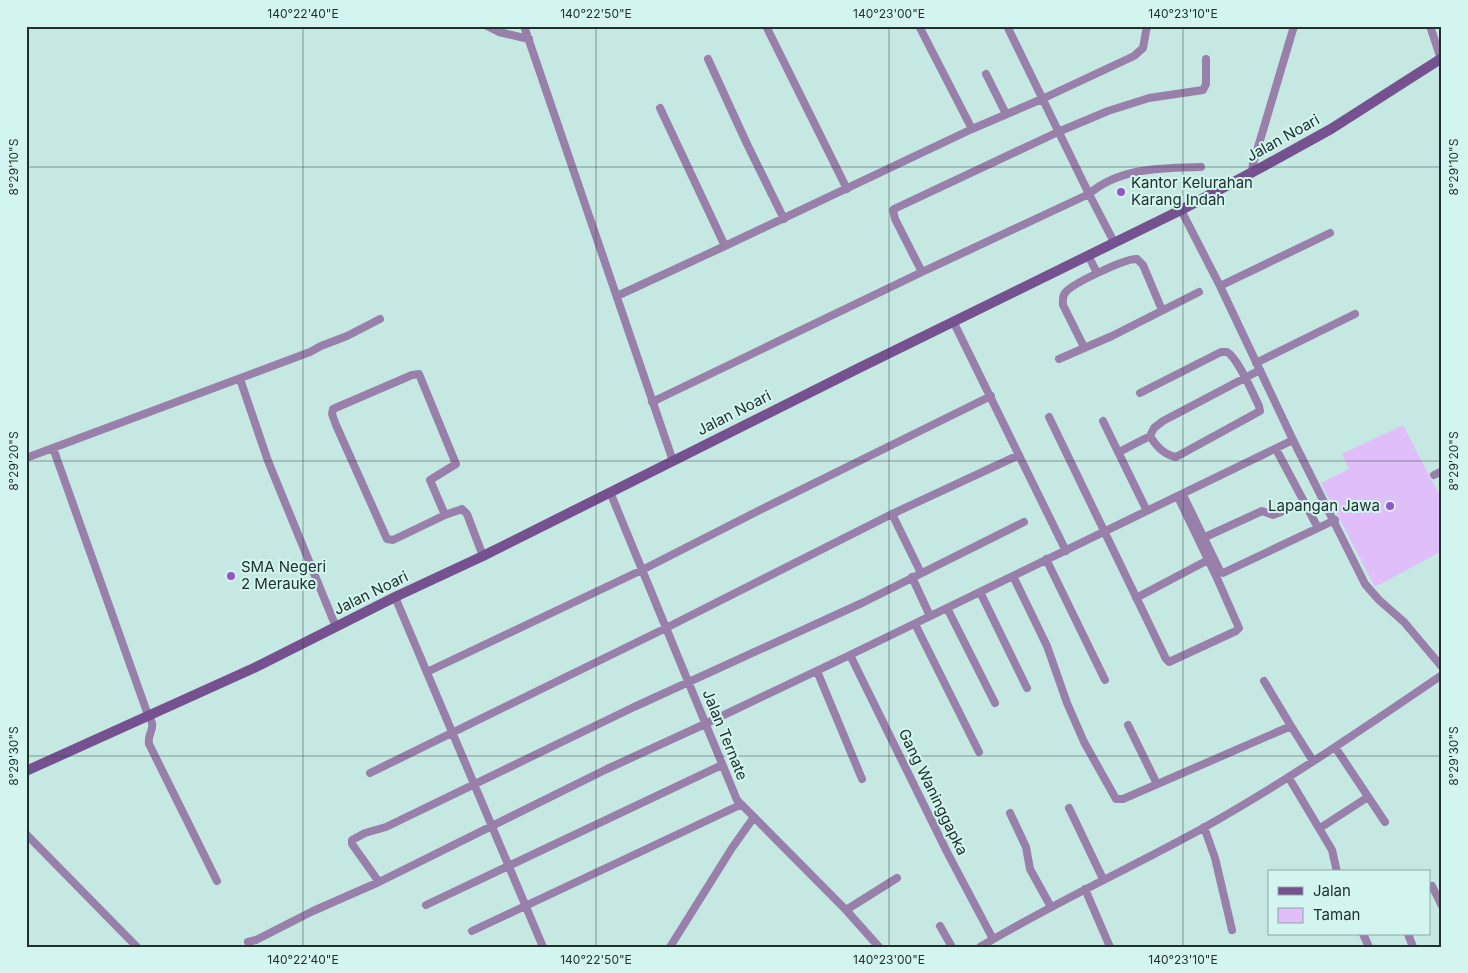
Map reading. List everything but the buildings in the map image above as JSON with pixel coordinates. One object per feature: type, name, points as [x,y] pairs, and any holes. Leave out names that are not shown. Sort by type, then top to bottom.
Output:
[{"type":"street","points":[[487,26],[499,32],[529,39]]},
{"type":"street","points":[[524,26],[673,461]]},
{"type":"street","points":[[766,26],[847,189]]},
{"type":"street","points":[[919,26],[972,129]]},
{"type":"street","points":[[1007,26],[1114,242]]},
{"type":"street","points":[[617,296],[972,129],[1042,99],[1140,51],[1144,46],[1147,26]]},
{"type":"street","points":[[1252,173],[1253,164],[1294,26]]},
{"type":"street","points":[[1430,26],[1441,59]]},
{"type":"street","name":"Jalan Noari","points":[[26,771],[254,668],[1181,210],[1331,129],[1441,59]]},
{"type":"street","points":[[708,60],[784,219]]},
{"type":"street","points":[[922,272],[895,219],[894,209],[1058,132],[1108,111],[1149,98],[1203,90],[1206,84],[1206,60]]},
{"type":"street","points":[[986,74],[1006,114]]},
{"type":"street","points":[[660,108],[725,246]]},
{"type":"street","points":[[652,402],[1089,194],[1105,183],[1143,170],[1201,168]]},
{"type":"street","points":[[1181,210],[1220,286],[1333,521],[1370,590],[1404,622],[1442,667]]},
{"type":"street","points":[[1220,286],[1330,233]]},
{"type":"street","points":[[1088,255],[1097,273]]},
{"type":"street","points":[[1084,347],[1063,305],[1063,298],[1066,292],[1097,273],[1131,259],[1137,259],[1143,265],[1162,310]]},
{"type":"street","points":[[1059,359],[1199,292]]},
{"type":"street","points":[[1119,452],[1150,436],[1154,428],[1163,421],[1244,377],[1258,366],[1355,314]]},
{"type":"street","points":[[26,458],[310,352],[380,319]]},
{"type":"street","points":[[953,321],[1066,551]]},
{"type":"street","points":[[1140,393],[1225,351],[1232,355],[1260,408],[1256,414],[1176,457],[1164,452],[1150,436]]},
{"type":"street","points":[[445,514],[430,481],[456,464],[419,374],[412,375],[333,409],[332,414],[336,425],[387,539],[393,540],[445,514],[460,509],[464,510],[483,556]]},
{"type":"street","points":[[240,379],[268,462],[336,627]]},
{"type":"street","points":[[427,672],[642,570],[991,396]]},
{"type":"street","points":[[1049,417],[1169,662],[1239,629],[1180,496]]},
{"type":"street","points":[[1103,421],[1147,511]]},
{"type":"street","points":[[248,942],[256,940],[313,911],[379,882],[607,768],[705,724],[915,624],[1293,440]]},
{"type":"street","points":[[53,448],[152,722],[153,726],[149,736],[149,744],[217,881]]},
{"type":"street","points":[[1276,449],[1304,503],[1320,527]]},
{"type":"street","points":[[370,773],[666,628],[892,514],[1019,455]]},
{"type":"street","points":[[1434,475],[1442,471]]},
{"type":"street","name":"Jalan Ternate","points":[[610,492],[734,795],[740,805],[846,910],[879,947]]},
{"type":"street","points":[[1180,496],[1223,574],[1333,521]]},
{"type":"street","points":[[1203,538],[1262,511],[1273,515],[1304,503]]},
{"type":"street","points":[[892,514],[921,573]]},
{"type":"street","points":[[379,882],[358,854],[352,844],[352,840],[365,833],[386,826],[688,682],[808,628],[1024,522]]},
{"type":"street","points":[[1046,559],[1104,680]]},
{"type":"street","points":[[1136,598],[1208,560]]},
{"type":"street","points":[[1013,576],[1047,646],[1066,703],[1084,742],[1116,799],[1157,784],[1291,726]]},
{"type":"street","points":[[912,577],[930,616]]},
{"type":"street","points":[[980,592],[1027,688]]},
{"type":"street","points":[[396,597],[543,947]]},
{"type":"street","points":[[947,608],[995,703]]},
{"type":"street","points":[[915,624],[979,752]]},
{"type":"street","name":"Gang Waninggapka","points":[[850,655],[993,939]]},
{"type":"street","points":[[816,671],[862,778]]},
{"type":"street","points":[[980,947],[1051,907],[1204,828],[1289,778],[1442,675]]},
{"type":"street","points":[[1264,681],[1313,761]]},
{"type":"street","points":[[1128,724],[1157,784]]},
{"type":"street","points":[[1335,747],[1385,822]]},
{"type":"street","points":[[426,905],[722,765]]},
{"type":"street","points":[[1289,778],[1332,850],[1336,870]]},
{"type":"street","points":[[1320,828],[1368,797]]},
{"type":"street","points":[[472,931],[740,805]]},
{"type":"street","points":[[1069,808],[1104,879]]},
{"type":"street","points":[[1010,813],[1026,847],[1030,869],[1051,907]]},
{"type":"street","points":[[670,947],[727,856],[754,817]]},
{"type":"street","points":[[1204,828],[1215,858],[1232,930]]},
{"type":"street","points":[[26,834],[137,947]]},
{"type":"street","points":[[846,910],[897,878]]},
{"type":"street","points":[[1432,886],[1442,906]]},
{"type":"street","points":[[1085,889],[1110,947]]},
{"type":"street","points":[[940,926],[952,947]]},
{"type":"green space","points":[[1403,425],[1442,500],[1442,551],[1375,587],[1321,483],[1349,469],[1342,454]]},
{"type":"place","name":"Kantor Kelurahan Karang Indah","points":[[1121,192]]},
{"type":"place","name":"Lapangan Jawa","points":[[1390,506]]},
{"type":"place","name":"SMA Negeri 2 Merauke","points":[[231,576]]}]
